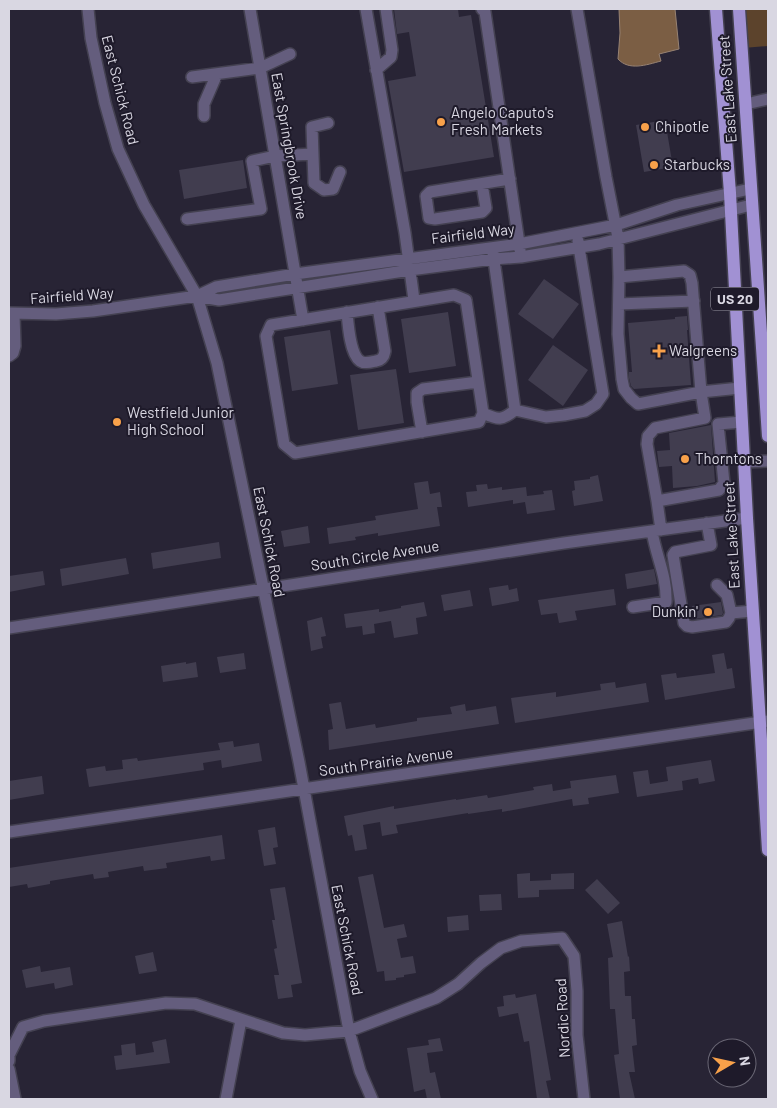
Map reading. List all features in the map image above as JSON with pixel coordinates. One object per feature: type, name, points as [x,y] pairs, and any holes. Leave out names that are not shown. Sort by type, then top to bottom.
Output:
[{"type":"main road","name":"East Lake Street","points":[[716,9],[730,193],[753,611],[764,721],[768,850]]},
{"type":"main road","name":"East Lake Street","points":[[739,9],[768,436]]},
{"type":"street","name":"East Schick Road","points":[[88,9],[91,38],[105,103],[118,149],[144,206],[197,296],[217,363],[304,789],[349,1031],[360,1071],[372,1099]]},
{"type":"street","name":"East Springbrook Drive","points":[[250,9],[303,320]]},
{"type":"street","points":[[366,9],[414,300]]},
{"type":"street","points":[[376,70],[391,57],[392,50],[386,9]]},
{"type":"street","points":[[482,9],[484,12],[521,257]]},
{"type":"street","points":[[577,9],[618,238],[618,334],[624,389],[638,404],[701,392],[740,388]]},
{"type":"street","points":[[192,77],[260,68],[290,54]]},
{"type":"street","points":[[204,116],[204,104],[217,74]]},
{"type":"street","points":[[746,104],[768,99]]},
{"type":"street","points":[[328,123],[312,126],[314,183],[324,190],[333,189],[340,172]]},
{"type":"street","points":[[188,219],[261,209],[252,161],[275,156],[312,154]]},
{"type":"street","points":[[482,184],[486,208],[482,212],[435,219],[429,218],[426,196],[430,192],[510,179]]},
{"type":"street","name":"Fairfield Way","points":[[12,314],[56,314],[93,311],[197,296],[216,287],[295,274],[519,244],[616,225],[677,205],[750,189]]},
{"type":"street","name":"Fairfield Way","points":[[197,296],[219,300],[410,270],[521,257],[599,244],[751,205]]},
{"type":"street","points":[[515,410],[546,417],[564,415],[585,411],[596,404],[603,394],[577,232]]},
{"type":"street","points":[[493,247],[493,259],[515,410]]},
{"type":"street","points":[[619,277],[684,271],[690,276],[705,418]]},
{"type":"street","points":[[454,295],[466,300],[483,413],[479,422],[295,453],[284,444],[266,336],[271,325],[378,307],[454,295]]},
{"type":"street","points":[[619,304],[694,301]]},
{"type":"street","points":[[346,312],[352,348],[363,363],[380,360],[384,356],[385,351],[378,307]]},
{"type":"street","points":[[9,356],[13,353],[15,346],[12,314]]},
{"type":"street","points":[[422,432],[417,392],[423,389],[478,382]]},
{"type":"street","points":[[483,413],[497,419],[506,418],[515,410]]},
{"type":"street","points":[[633,607],[666,602],[664,574],[656,554],[656,502],[647,444],[648,436],[655,428],[705,418],[718,424],[742,422]]},
{"type":"street","points":[[656,502],[719,490],[724,483],[718,424]]},
{"type":"street","points":[[744,462],[768,461]]},
{"type":"street","name":"South Circle Avenue","points":[[9,628],[656,530],[747,518]]},
{"type":"street","points":[[707,523],[711,545],[682,550],[675,552],[673,555],[684,623],[687,626],[692,627],[726,622],[729,618],[731,613],[727,595],[717,585]]},
{"type":"street","points":[[731,613],[753,611]]},
{"type":"street","name":"South Prairie Avenue","points":[[9,832],[764,721]]},
{"type":"street","name":"Nordic Road","points":[[349,1031],[420,1006],[436,998],[458,984],[501,948],[521,941],[563,934],[574,956],[577,991],[577,1035],[584,1099]]},
{"type":"street","points":[[9,1060],[14,1044],[23,1027],[44,1020],[166,1003],[195,1004],[271,1030],[306,1035],[349,1031]]},
{"type":"street","points":[[226,1099],[241,1020]]},
{"type":"street","points":[[9,1069],[15,1099]]},
{"type":"shaded area","points":[[619,9],[675,9],[679,49],[659,54],[661,61],[649,64],[632,66],[622,63],[618,59]]},
{"type":"shaded area","points":[[739,9],[768,9],[768,46],[743,48]]},
{"type":"building","points":[[394,9],[458,9],[459,17],[471,15],[494,157],[404,172],[388,81],[416,76],[409,32],[397,34]]},
{"type":"building","points":[[665,120],[673,167],[644,172],[636,125]]},
{"type":"building","points":[[243,160],[247,188],[184,199],[179,170]]},
{"type":"building","points":[[544,279],[579,304],[553,339],[518,314]]},
{"type":"building","points":[[448,312],[456,366],[409,373],[401,319]]},
{"type":"building","name":"Walgreens","points":[[687,316],[691,385],[634,389],[629,378],[629,372],[632,372],[628,323],[675,319],[675,317]]},
{"type":"building","points":[[330,330],[338,384],[292,391],[284,337]]},
{"type":"building","points":[[553,345],[588,370],[563,406],[528,380]]},
{"type":"building","points":[[396,369],[404,423],[358,430],[350,375]]},
{"type":"building","name":"Thorntons","points":[[711,425],[715,482],[673,488],[672,466],[659,467],[657,451],[670,450],[669,433]]},
{"type":"building","points":[[598,475],[603,501],[574,506],[572,491],[575,490],[574,481],[590,479],[590,477]]},
{"type":"building","points":[[428,481],[430,494],[440,492],[442,507],[437,507],[440,526],[378,536],[378,533],[355,537],[356,540],[329,544],[327,528],[376,520],[375,516],[418,509],[414,483]]},
{"type":"building","points":[[487,484],[488,489],[502,487],[502,490],[526,487],[527,496],[544,494],[543,491],[552,490],[555,510],[527,514],[525,502],[513,504],[513,500],[468,507],[466,492],[477,491],[476,485]]},
{"type":"building","points":[[308,526],[310,543],[284,547],[281,531]]},
{"type":"building","points":[[219,542],[221,558],[153,569],[151,553]]},
{"type":"building","points":[[126,558],[129,574],[62,586],[60,569]]},
{"type":"building","points":[[654,569],[657,584],[627,589],[625,574]]},
{"type":"building","points":[[43,571],[45,585],[9,592],[9,576]]},
{"type":"building","points":[[508,585],[509,590],[517,588],[519,601],[492,606],[489,588]]},
{"type":"building","points":[[614,589],[616,605],[575,611],[577,620],[559,623],[557,613],[541,615],[538,600]]},
{"type":"building","points":[[470,590],[473,606],[444,611],[441,595]]},
{"type":"building","points":[[424,602],[427,616],[416,618],[418,634],[394,638],[391,621],[374,624],[375,633],[363,635],[362,626],[346,628],[344,614],[379,609],[379,612]]},
{"type":"building","name":"Dunkin'","points":[[721,602],[722,615],[694,619],[692,606]]},
{"type":"building","points":[[322,617],[326,636],[321,637],[323,648],[311,651],[307,621]]},
{"type":"building","points":[[244,653],[246,669],[220,673],[217,657]]},
{"type":"building","points":[[724,653],[727,669],[732,668],[735,688],[665,700],[661,675],[676,673],[677,678],[715,673],[712,655]]},
{"type":"building","points":[[186,662],[186,664],[196,662],[198,677],[163,682],[161,666]]},
{"type":"building","points":[[615,682],[616,688],[646,683],[649,702],[515,723],[511,698],[556,692],[556,697],[601,690],[600,684]]},
{"type":"building","points":[[341,702],[346,729],[375,724],[376,728],[417,721],[417,718],[452,714],[450,707],[465,704],[466,711],[496,706],[499,724],[329,750],[328,730],[333,729],[329,704]]},
{"type":"building","points":[[233,741],[234,747],[259,743],[262,761],[222,768],[221,760],[203,763],[204,770],[89,787],[86,769],[105,766],[106,771],[123,769],[122,760],[137,758],[138,761],[220,750],[218,743]]},
{"type":"building","points":[[711,760],[715,781],[699,784],[698,778],[682,781],[683,790],[637,797],[633,772],[648,770],[650,784],[668,781],[666,767]]},
{"type":"building","points":[[616,775],[619,793],[588,798],[589,804],[573,806],[572,799],[502,812],[502,809],[468,813],[396,825],[398,833],[382,836],[380,822],[363,825],[367,849],[355,851],[352,835],[348,836],[344,816],[394,806],[394,809],[487,795],[488,798],[534,790],[533,787],[552,784],[553,791],[571,788],[570,781]]},
{"type":"building","points":[[42,776],[44,794],[9,800],[9,781]]},
{"type":"building","points":[[275,827],[278,847],[273,848],[276,864],[264,866],[258,830]]},
{"type":"building","points":[[222,835],[225,859],[211,861],[210,856],[166,863],[167,868],[144,871],[143,866],[108,872],[109,877],[94,879],[93,874],[50,881],[50,884],[28,888],[27,884],[9,887],[9,868]]},
{"type":"building","points":[[530,873],[530,881],[551,880],[551,874],[574,873],[574,889],[539,890],[539,897],[518,898],[517,874]]},
{"type":"building","points":[[373,874],[384,928],[404,924],[407,937],[397,939],[401,958],[413,956],[416,973],[404,975],[404,977],[396,978],[396,980],[385,981],[384,971],[377,972],[358,877]]},
{"type":"building","points":[[597,879],[620,903],[608,914],[585,890]]},
{"type":"building","points":[[285,887],[302,983],[291,985],[293,997],[278,999],[274,975],[279,975],[274,949],[277,948],[272,920],[275,920],[270,889]]},
{"type":"building","points":[[501,894],[502,910],[480,911],[479,895]]},
{"type":"building","points":[[468,915],[469,930],[448,932],[447,917]]},
{"type":"building","points":[[622,921],[630,971],[624,972],[625,996],[631,996],[632,1019],[635,1019],[637,1045],[632,1046],[635,1072],[629,1072],[635,1099],[620,1099],[614,1055],[619,1054],[615,1009],[610,1009],[608,958],[613,957],[607,924]]},
{"type":"building","points":[[153,952],[157,971],[139,974],[135,956]]},
{"type":"building","points":[[40,966],[41,972],[70,967],[73,985],[55,989],[54,983],[26,988],[22,970]]},
{"type":"building","points":[[515,994],[516,998],[536,994],[551,1080],[546,1081],[550,1099],[537,1099],[529,1041],[524,1042],[518,1013],[499,1017],[497,1007],[504,1006],[503,996]]},
{"type":"building","points":[[440,1038],[443,1051],[427,1053],[430,1073],[435,1072],[441,1099],[427,1099],[425,1089],[414,1092],[407,1048],[429,1045],[428,1040]]},
{"type":"building","points":[[166,1039],[170,1063],[116,1070],[114,1056],[122,1055],[121,1045],[135,1043],[136,1055],[154,1052],[152,1042]]},
{"type":"place","name":"Angelo Caputo's Fresh Markets","points":[[441,122]]},
{"type":"place","name":"Chipotle","points":[[645,127]]},
{"type":"place","name":"Starbucks","points":[[654,165]]},
{"type":"place","name":"Walgreens","points":[[659,351]]},
{"type":"place","name":"Westfield Junior High School","points":[[117,422]]},
{"type":"place","name":"Thorntons","points":[[685,459]]},
{"type":"place","name":"Dunkin'","points":[[708,612]]}]
